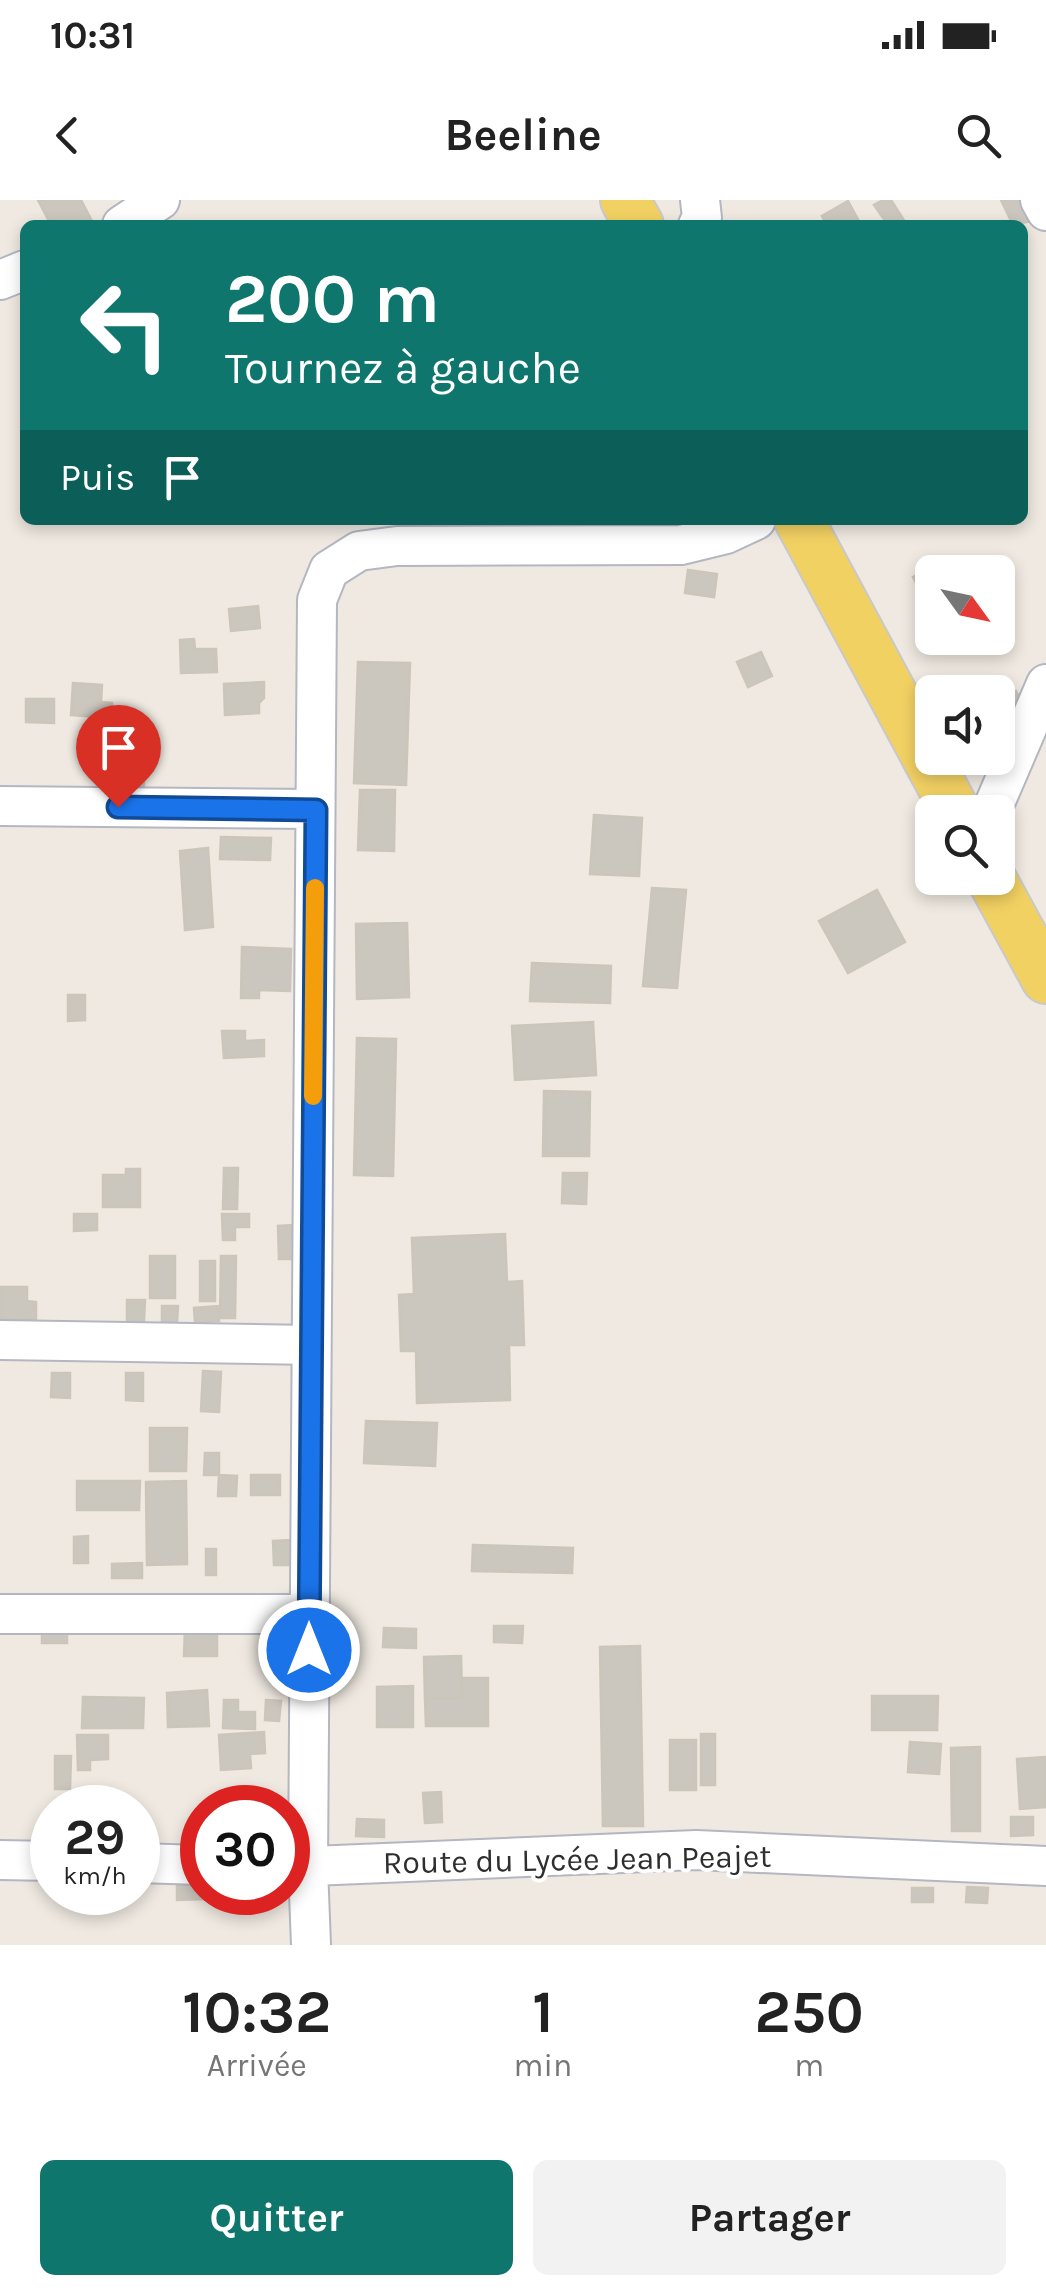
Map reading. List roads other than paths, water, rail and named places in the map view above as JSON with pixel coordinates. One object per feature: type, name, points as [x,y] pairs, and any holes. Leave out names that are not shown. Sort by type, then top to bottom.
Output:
[{"type":"main road","points":[[802,525],[947,795]]},
{"type":"main road","points":[[1001,895],[1046,978]]},
{"type":"street","points":[[130,220],[160,200]]},
{"type":"street","points":[[1040,200],[1046,211]]},
{"type":"street","points":[[302,1785],[310,1614],[317,600],[329,570],[358,551],[397,546],[681,546],[745,525]]},
{"type":"street","points":[[998,795],[1046,684]]},
{"type":"street","points":[[0,806],[316,810]]},
{"type":"street","points":[[0,1340],[311,1345]]},
{"type":"street","points":[[0,1614],[310,1614]]},
{"type":"street","name":"Route du Lycée Jean Peajet","points":[[310,1866],[696,1850],[1046,1866]]},
{"type":"street","points":[[0,1860],[30,1861]]},
{"type":"street","points":[[305,1915],[310,1945]]}]
